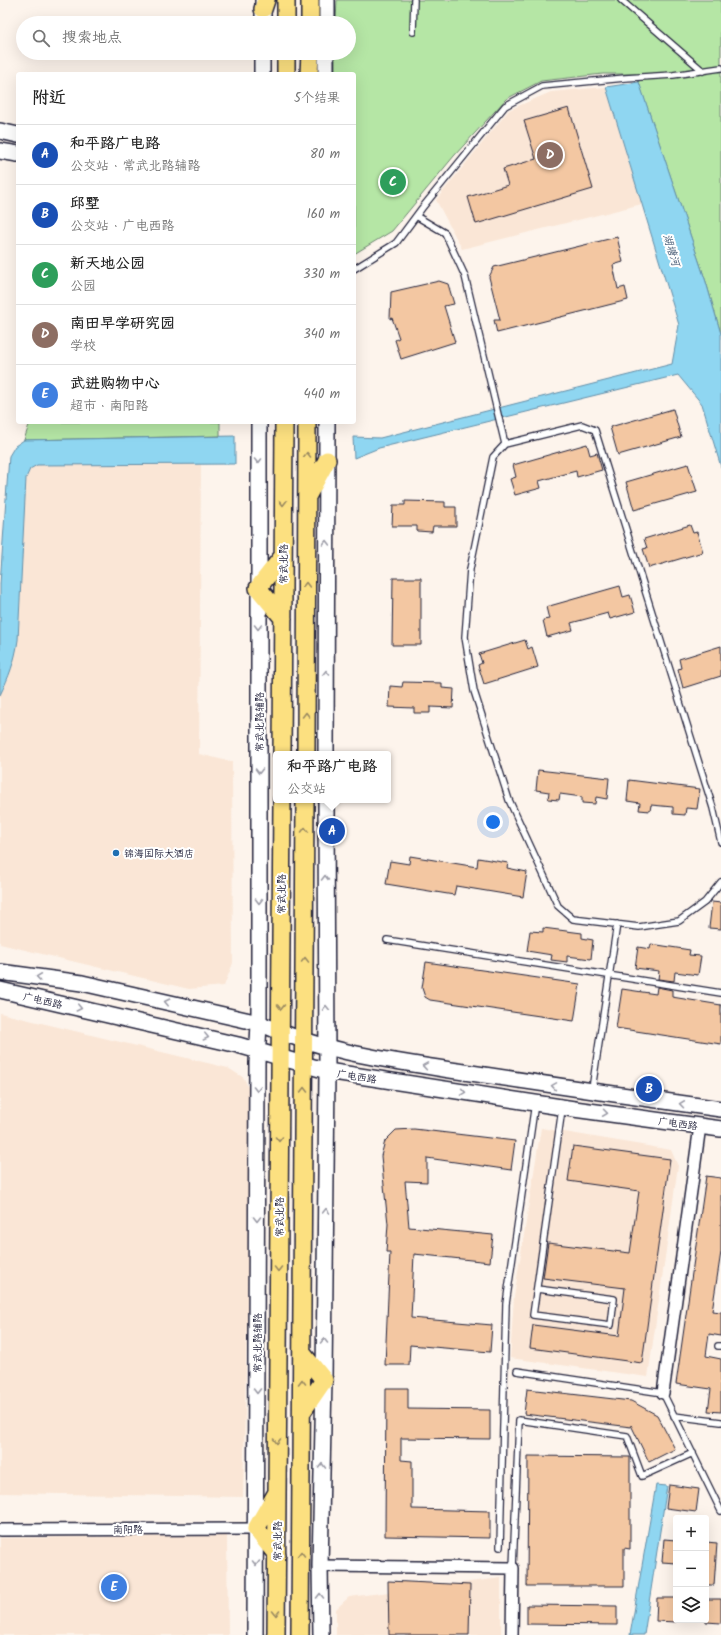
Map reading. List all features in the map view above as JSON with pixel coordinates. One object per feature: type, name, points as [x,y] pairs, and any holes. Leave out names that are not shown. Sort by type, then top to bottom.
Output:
[{"type":"main road","points":[[286,0],[286,16]]},
{"type":"main road","points":[[310,0],[310,16]]},
{"type":"main road","points":[[286,60],[286,72]]},
{"type":"main road","points":[[309,72],[310,60]]},
{"type":"main road","name":"常武北路","points":[[282,751],[284,424]]},
{"type":"main road","points":[[306,751],[307,424]]},
{"type":"main road","points":[[307,497],[326,460]]},
{"type":"main road","points":[[283,556],[258,588],[283,618]]},
{"type":"main road","name":"常武北路","points":[[276,1635],[282,803]]},
{"type":"main road","points":[[300,1635],[305,803]]},
{"type":"main road","points":[[302,1353],[324,1380],[302,1412]]},
{"type":"main road","points":[[277,1492],[256,1529],[277,1555]]},
{"type":"street","points":[[326,16],[327,0]]},
{"type":"street","points":[[262,60],[262,72]]},
{"type":"street","points":[[326,60],[326,72]]},
{"type":"street","points":[[0,132],[16,135]]},
{"type":"street","points":[[0,151],[16,154]]},
{"type":"street","name":"常武北路辅路","points":[[255,1635],[258,1050],[260,1023],[258,588],[259,424]]},
{"type":"street","points":[[326,751],[327,424]]},
{"type":"street","points":[[321,1635],[320,1566],[324,1380],[327,1071],[326,803]]},
{"type":"street","name":"广电西路","points":[[0,972],[82,983],[260,1023],[281,1033],[304,1041],[354,1054],[592,1091],[721,1109]]},
{"type":"street","name":"广电西路","points":[[0,990],[258,1050],[280,1058],[327,1071],[562,1107],[721,1129]]},
{"type":"street","points":[[663,1392],[700,1126]]},
{"type":"street","name":"南阳路","points":[[0,1530],[256,1529]]},
{"type":"street","points":[[320,1566],[512,1568],[512,1635]]},
{"type":"lane","points":[[414,0],[414,32]]},
{"type":"lane","points":[[621,0],[703,71]]},
{"type":"lane","points":[[356,268],[396,243],[416,216],[506,106],[542,86],[673,75],[721,68]]},
{"type":"lane","points":[[416,216],[445,233],[465,276],[505,444]]},
{"type":"lane","points":[[721,842],[710,800],[595,430],[582,425],[505,444],[493,457],[470,569],[465,637],[474,691],[509,800],[558,906],[573,919],[639,927],[679,921],[705,902],[721,882]]},
{"type":"lane","points":[[592,1091],[617,924]]},
{"type":"lane","points":[[387,940],[721,993]]},
{"type":"lane","points":[[500,1548],[506,1304],[535,1103]]},
{"type":"lane","points":[[537,1288],[614,1299],[611,1325],[533,1315],[562,1107]]},
{"type":"lane","points":[[517,1371],[663,1392],[721,1511]]},
{"type":"lane","points":[[674,1416],[721,1422]]},
{"type":"lane","points":[[512,1568],[519,1420],[627,1436],[642,1476],[693,1453]]},
{"type":"shaded area","points":[[606,87],[642,204],[462,249],[436,200],[509,110],[551,92]]},
{"type":"shaded area","points":[[201,464],[199,754],[232,762],[233,963],[224,986],[189,989],[0,944],[0,695],[9,677],[26,478],[30,469],[36,465]]},
{"type":"shaded area","points":[[0,1013],[228,1068],[244,1078],[252,1097],[243,1497],[0,1493]]},
{"type":"shaded area","points":[[541,1128],[671,1150],[678,1166],[648,1377],[510,1358],[514,1297]]},
{"type":"shaded area","points":[[227,1536],[228,1635],[0,1635],[0,1538]]},
{"type":"shaded area","points":[[501,1578],[501,1635],[336,1635],[336,1609],[349,1597]]},
{"type":"green space","points":[[337,0],[721,0],[721,334],[706,282],[636,74],[603,74],[541,81],[506,99],[454,156],[392,231],[356,253],[356,72],[335,72],[335,60],[356,60],[356,16],[336,16]]},
{"type":"green space","points":[[29,424],[220,424],[220,436],[24,440]]},
{"type":"water","name":"湖塘河","points":[[639,82],[706,282],[721,334],[721,467],[702,404],[678,375],[379,448],[354,458],[353,437],[380,438],[672,364],[679,325],[606,87]]},
{"type":"water","points":[[235,436],[235,464],[37,465],[30,469],[26,478],[18,640],[11,669],[0,695],[0,584],[9,456],[15,446],[24,440]]},
{"type":"water","points":[[656,1485],[667,1486],[644,1635],[630,1635]]},
{"type":"building","points":[[569,108],[593,189],[476,224],[468,197],[508,185],[503,169],[536,159],[524,121]]},
{"type":"building","points":[[617,237],[623,262],[613,265],[618,289],[625,287],[628,300],[497,333],[494,320],[500,320],[489,277],[494,267]]},
{"type":"building","points":[[439,281],[448,284],[454,304],[444,306],[455,342],[401,359],[395,340],[399,338],[392,318],[390,319],[391,292]]},
{"type":"building","points":[[673,409],[681,437],[618,455],[610,427]]},
{"type":"building","points":[[587,444],[590,455],[597,453],[602,470],[577,477],[576,471],[539,481],[541,488],[515,495],[510,479],[516,477],[513,465]]},
{"type":"building","points":[[688,464],[697,492],[634,510],[626,482]]},
{"type":"building","points":[[405,501],[445,502],[445,507],[456,507],[456,526],[433,526],[432,532],[417,531],[417,526],[392,526],[393,505],[405,505]]},
{"type":"building","points":[[690,525],[693,533],[697,532],[703,552],[649,568],[643,549],[647,548],[644,539]]},
{"type":"building","points":[[393,578],[421,578],[421,645],[392,645]]},
{"type":"building","points":[[620,586],[623,597],[630,595],[635,612],[610,619],[608,613],[571,623],[573,630],[547,637],[543,620],[549,619],[546,607]]},
{"type":"building","points":[[525,640],[528,649],[532,647],[538,667],[484,684],[478,665],[482,663],[479,654]]},
{"type":"building","points":[[721,646],[721,676],[683,688],[678,669],[681,668],[679,659]]},
{"type":"building","points":[[403,682],[442,683],[442,688],[454,689],[453,708],[430,707],[430,713],[414,713],[414,708],[389,707],[390,686],[402,687]]},
{"type":"building","points":[[538,770],[609,778],[607,799],[596,797],[595,804],[582,803],[582,797],[560,794],[559,800],[548,799],[549,792],[536,790]]},
{"type":"building","points":[[629,780],[700,789],[697,809],[686,808],[685,815],[673,814],[673,807],[651,805],[650,811],[639,810],[640,803],[627,801]]},
{"type":"building","points":[[410,856],[477,867],[478,858],[508,863],[507,868],[527,872],[523,897],[456,886],[454,895],[386,884],[390,861],[409,864]]},
{"type":"building","points":[[712,902],[721,903],[721,929],[709,928]]},
{"type":"building","points":[[543,928],[582,933],[582,938],[593,940],[591,959],[567,956],[567,962],[551,960],[552,955],[527,951],[530,931],[543,932]]},
{"type":"building","points":[[651,944],[690,950],[689,955],[701,956],[698,975],[675,972],[674,981],[658,979],[659,971],[635,968],[638,947],[650,949]]},
{"type":"building","points":[[426,962],[580,984],[574,1021],[430,1000],[425,997],[422,988]]},
{"type":"building","points":[[657,987],[672,990],[672,997],[721,1005],[721,1044],[616,1028],[622,989],[656,994]]},
{"type":"building","points":[[414,1129],[515,1141],[511,1170],[427,1158],[427,1182],[405,1181],[409,1227],[493,1235],[490,1262],[414,1254],[411,1318],[492,1325],[490,1352],[410,1345],[409,1365],[385,1365],[390,1252],[386,1252],[388,1224],[381,1156],[385,1141],[396,1130]]},
{"type":"building","points":[[573,1146],[670,1159],[642,1363],[530,1348],[533,1325],[619,1336],[625,1288],[543,1278],[548,1243],[630,1253],[639,1191],[568,1181]]},
{"type":"building","points":[[706,1176],[721,1178],[721,1252],[712,1311],[721,1312],[721,1336],[709,1334],[706,1356],[721,1359],[721,1412],[708,1411],[711,1389],[676,1384]]},
{"type":"building","points":[[386,1388],[408,1388],[408,1409],[490,1410],[490,1439],[401,1438],[401,1460],[412,1461],[412,1509],[490,1511],[490,1538],[385,1536]]},
{"type":"building","points":[[527,1389],[631,1401],[657,1415],[675,1449],[649,1462],[631,1425],[631,1427],[524,1414]]},
{"type":"building","points":[[528,1456],[630,1457],[630,1549],[624,1548],[624,1586],[527,1586]]},
{"type":"building","points":[[669,1485],[699,1489],[696,1512],[666,1508]]},
{"type":"building","points":[[664,1539],[673,1540],[673,1563],[662,1562]]},
{"type":"building","points":[[709,1542],[717,1543],[714,1585],[709,1585]]},
{"type":"building","points":[[388,1581],[470,1585],[469,1635],[389,1635]]},
{"type":"building","points":[[657,1598],[673,1598],[673,1622],[656,1621]]},
{"type":"building","points":[[709,1599],[721,1599],[721,1623],[709,1622]]},
{"type":"building","points":[[527,1605],[617,1606],[617,1625],[527,1624]]},
{"type":"place","name":"南田早学研究园","points":[[550,155]]},
{"type":"place","name":"新天地公园","points":[[393,182]]},
{"type":"place","name":"和平路广电路","points":[[332,831]]},
{"type":"place","name":"锦海国际大酒店","points":[[116,853]]},
{"type":"place","name":"邱墅","points":[[649,1089]]},
{"type":"place","name":"武进购物中心","points":[[114,1587]]}]
